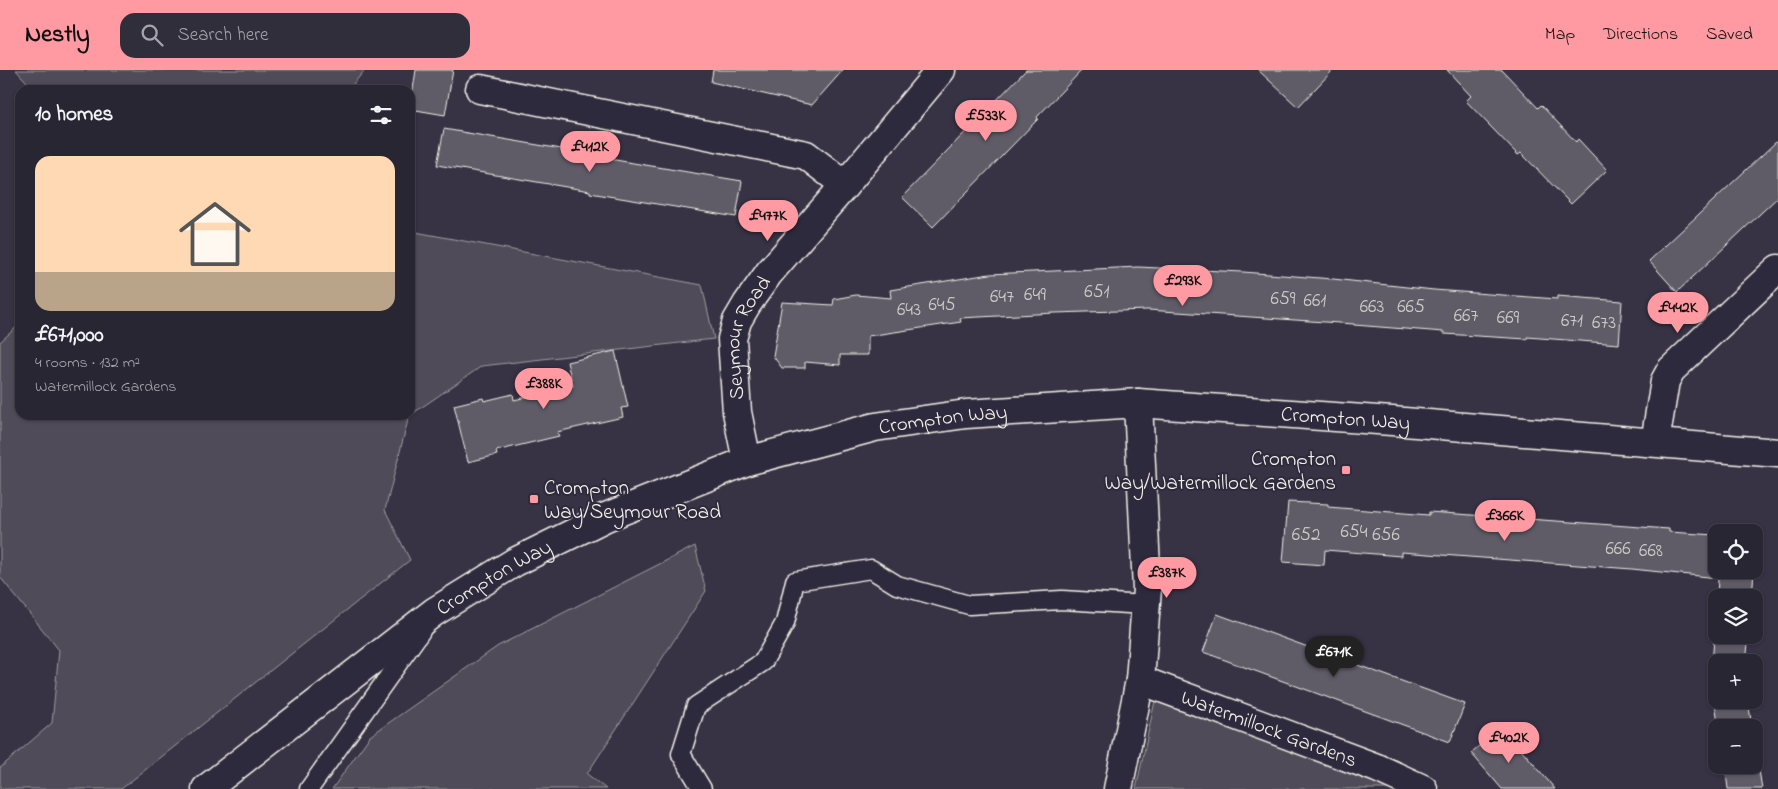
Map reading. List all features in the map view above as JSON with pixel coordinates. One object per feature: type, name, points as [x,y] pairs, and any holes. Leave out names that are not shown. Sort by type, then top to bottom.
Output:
[{"type":"main road","name":"Seymour Road","points":[[747,461],[736,403],[732,339],[737,321],[746,304],[769,273],[941,70]]},
{"type":"main road","points":[[480,89],[806,155],[845,185]]},
{"type":"main road","points":[[1655,442],[1665,381],[1671,370],[1778,269]]},
{"type":"main road","points":[[1118,789],[1140,680],[1146,589],[1138,403]]},
{"type":"main road","name":"Crompton Way","points":[[206,789],[434,612],[515,562],[606,517],[747,461],[875,427],[966,414],[1138,403],[1778,453]]},
{"type":"main road","name":"Watermillock Gardens","points":[[1140,680],[1377,768],[1423,789]]},
{"type":"lane","points":[[702,789],[681,754],[696,706],[763,662],[785,623],[795,581],[871,569],[897,585],[969,604],[1062,600],[1145,605]]},
{"type":"lane","points":[[309,789],[434,612]]},
{"type":"shaded area","points":[[16,70],[365,70],[352,85],[30,85]]},
{"type":"shaded area","points":[[415,232],[702,285],[714,339],[482,366],[415,412]]},
{"type":"shaded area","points":[[15,328],[15,420],[408,420],[385,510],[410,560],[121,789],[0,789],[0,768],[52,723],[59,650],[0,577],[0,342]]},
{"type":"shaded area","points":[[695,546],[706,591],[587,774],[606,789],[332,789],[370,736],[498,646]]},
{"type":"shaded area","points":[[1155,701],[1385,785],[1391,789],[1136,789]]},
{"type":"building","points":[[416,70],[453,70],[445,115],[415,110],[414,85]]},
{"type":"building","points":[[713,70],[843,70],[812,105],[711,82]]},
{"type":"building","points":[[1026,70],[1082,70],[1037,117],[1038,119],[933,227],[902,197]]},
{"type":"building","points":[[1258,70],[1333,70],[1298,107]]},
{"type":"building","points":[[1447,70],[1502,70],[1538,108],[1541,105],[1576,142],[1578,139],[1607,170],[1571,204],[1521,153],[1518,155],[1466,101],[1471,96]]},
{"type":"building","points":[[444,129],[742,181],[736,217],[437,165]]},
{"type":"building","points":[[1778,140],[1778,197],[1677,292],[1649,261]]},
{"type":"building","points":[[1138,267],[1243,272],[1434,290],[1557,299],[1557,296],[1622,301],[1619,344],[1527,337],[1527,339],[1444,334],[1444,332],[1354,324],[1148,310],[960,318],[961,322],[868,336],[868,355],[840,355],[840,365],[805,362],[805,368],[782,368],[773,356],[782,302],[833,305],[834,299],[856,295],[891,298],[890,290],[990,274]]},
{"type":"building","points":[[615,351],[628,407],[621,408],[623,417],[557,432],[559,436],[496,451],[497,455],[468,462],[454,405],[483,398],[484,401],[513,394],[514,400],[573,386],[567,362]]},
{"type":"building","points":[[1288,502],[1328,504],[1328,507],[1429,515],[1429,512],[1669,529],[1669,532],[1708,534],[1708,577],[1632,569],[1401,552],[1401,556],[1325,550],[1324,565],[1283,562]]},
{"type":"building","points":[[1718,579],[1753,579],[1753,589],[1717,589]]},
{"type":"building","points":[[1217,614],[1465,704],[1450,742],[1203,652]]},
{"type":"building","points":[[1714,644],[1748,644],[1747,654],[1713,654]]},
{"type":"building","points":[[1716,709],[1749,709],[1751,719],[1718,719]]},
{"type":"building","points":[[1501,726],[1555,789],[1502,789],[1471,753]]},
{"type":"building","points":[[1726,774],[1760,774],[1762,789],[1728,789]]},
{"type":"place","name":"Crompton Way/Watermillock Gardens","points":[[1346,470]]},
{"type":"place","name":"Crompton Way/Seymour Road","points":[[534,499]]}]
